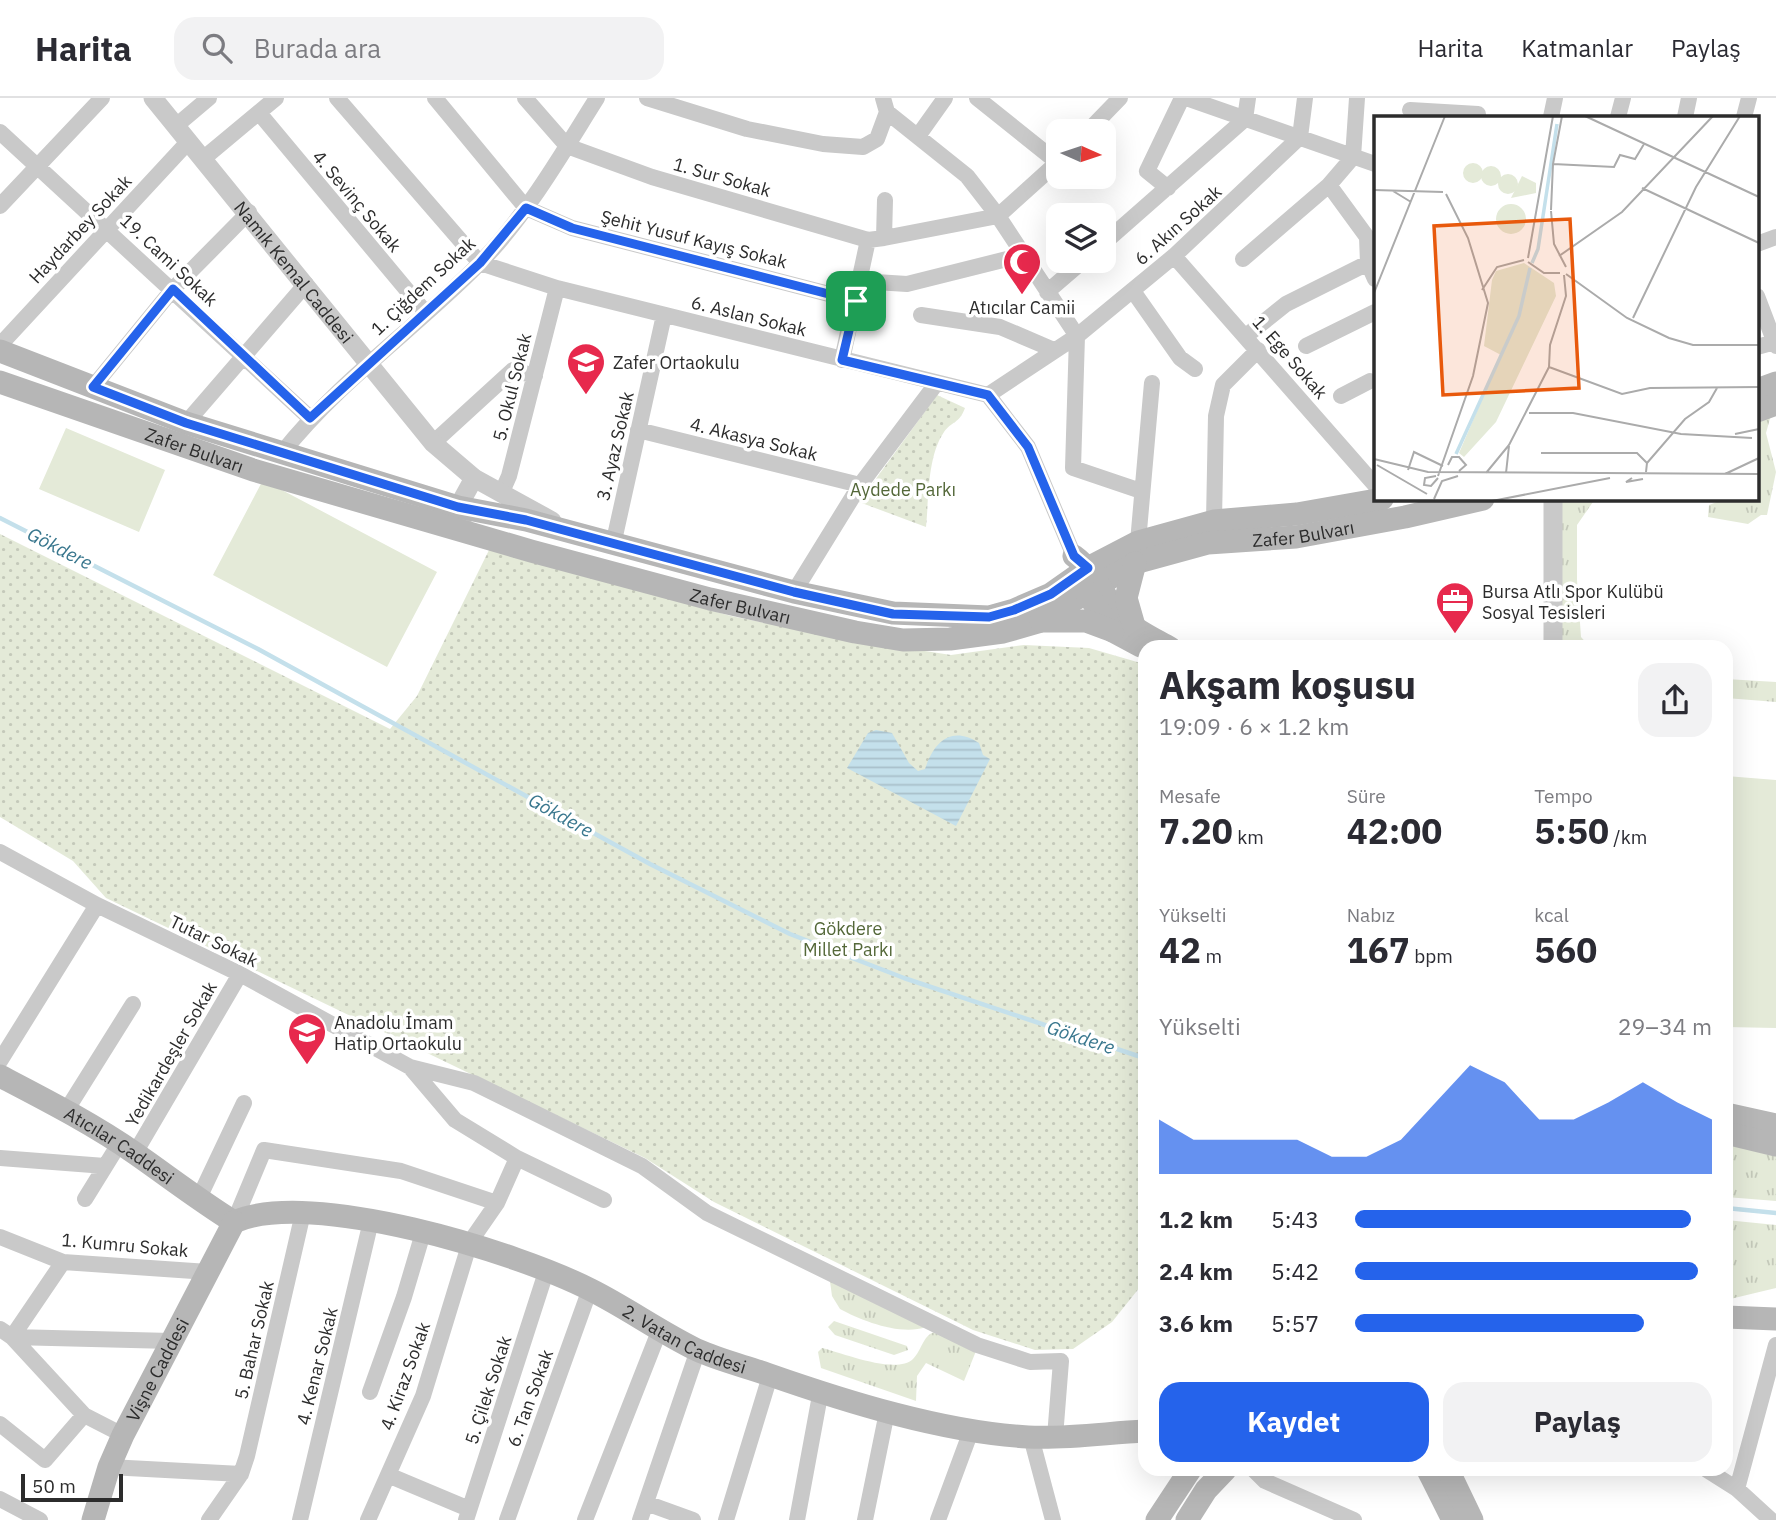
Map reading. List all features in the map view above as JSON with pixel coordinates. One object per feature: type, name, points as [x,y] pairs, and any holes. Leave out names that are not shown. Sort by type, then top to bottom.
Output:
[{"type":"main road","name":"Zafer Bulvarı","points":[[0,351],[186,423],[458,507],[576,534],[794,592],[893,614],[989,617],[1014,610],[1051,594],[1084,575],[1214,521],[1297,514],[1376,500]]},
{"type":"main road","name":"Zafer Bulvarı","points":[[0,382],[253,470],[465,532],[710,599],[855,632],[903,640],[950,639],[1003,632],[1038,622],[1084,575]]},
{"type":"main road","points":[[1758,390],[1776,383]]},
{"type":"main road","points":[[1758,411],[1776,404]]},
{"type":"main road","name":"Zafer Bulvarı","points":[[1136,552],[1208,543],[1296,537],[1479,500]]},
{"type":"main road","points":[[1131,636],[1126,598],[1136,552]]},
{"type":"main road","points":[[1084,575],[1121,617],[1131,636]]},
{"type":"main road","points":[[1038,622],[1086,621],[1131,636]]},
{"type":"main road","name":"Atıcılar Caddesi","points":[[0,1076],[66,1111],[127,1149],[198,1200],[234,1222]]},
{"type":"main road","points":[[1733,1116],[1776,1125]]},
{"type":"main road","points":[[1733,1135],[1776,1145]]},
{"type":"main road","name":"2. Vatan Caddesi","points":[[234,1222],[253,1214],[303,1213],[370,1221],[470,1242],[590,1289],[698,1350],[770,1376],[887,1412],[971,1431],[1031,1437],[1138,1431]]},
{"type":"main road","name":"Vişne Caddesi","points":[[93,1520],[108,1467],[123,1435],[234,1222]]},
{"type":"main road","points":[[1733,1315],[1776,1304]]},
{"type":"main road","points":[[1733,1316],[1776,1319]]},
{"type":"main road","points":[[1157,1520],[1186,1476]]},
{"type":"main road","points":[[1187,1520],[1206,1490],[1219,1476]]},
{"type":"main road","points":[[1431,1476],[1453,1520]]},
{"type":"main road","points":[[1451,1476],[1472,1520]]},
{"type":"street","points":[[0,206],[102,98]]},
{"type":"street","name":"Namık Kemal Caddesi","points":[[153,98],[249,212],[433,443],[474,478],[576,534]]},
{"type":"street","points":[[177,125],[209,98]]},
{"type":"street","points":[[204,158],[276,98]]},
{"type":"street","points":[[337,98],[480,263]]},
{"type":"street","points":[[435,98],[526,208]]},
{"type":"street","points":[[525,98],[567,146]]},
{"type":"street","name":"1. Çiğdem Sokak","points":[[282,453],[310,418],[368,362],[480,263],[526,208],[597,98]]},
{"type":"street","points":[[647,98],[747,129],[823,144],[863,147],[877,139],[885,105],[967,176],[998,216],[1077,336],[1073,468],[1141,491]]},
{"type":"street","points":[[918,136],[945,98]]},
{"type":"street","points":[[977,98],[1046,152]]},
{"type":"street","points":[[1116,233],[1245,119],[1248,98]]},
{"type":"street","points":[[1300,137],[1305,98]]},
{"type":"street","points":[[1243,259],[1329,185],[1353,157],[1357,98]]},
{"type":"street","points":[[1551,116],[1555,98]]},
{"type":"street","points":[[1618,116],[1623,98]]},
{"type":"street","points":[[1685,116],[1689,98]]},
{"type":"street","points":[[1744,116],[1749,98]]},
{"type":"street","points":[[1099,119],[1117,99]]},
{"type":"street","points":[[1168,188],[1147,171],[1192,99],[1374,164]]},
{"type":"street","points":[[1410,108],[1478,110]]},
{"type":"street","name":"4. Sevinç Sokak","points":[[260,114],[426,313]]},
{"type":"street","name":"19. Cami Sokak","points":[[0,132],[310,418]]},
{"type":"street","name":"6. Akın Sokak","points":[[1077,336],[1174,256],[1300,137]]},
{"type":"street","name":"Haydarbey Sokak","points":[[0,345],[189,141]]},
{"type":"street","name":"1. Sur Sokak","points":[[567,146],[652,177],[876,239]]},
{"type":"street","points":[[876,239],[998,216],[1046,172]]},
{"type":"street","points":[[1329,185],[1371,237],[1368,264],[1374,277]]},
{"type":"street","points":[[842,360],[860,281],[876,239],[885,200]]},
{"type":"street","name":"Şehit Yusuf Kayış Sokak","points":[[526,208],[572,228],[856,301]]},
{"type":"street","points":[[93,387],[173,289],[249,212]]},
{"type":"street","points":[[1758,244],[1776,237]]},
{"type":"street","points":[[860,281],[907,284],[1023,255]]},
{"type":"street","name":"1. Ege Sokak","points":[[1174,256],[1374,484]]},
{"type":"street","name":"6. Aslan Sokak","points":[[480,263],[557,288],[988,395]]},
{"type":"street","points":[[1245,336],[1286,304],[1368,264]]},
{"type":"street","points":[[1047,292],[1069,273]]},
{"type":"street","points":[[186,423],[306,284]]},
{"type":"street","name":"5. Okul Sokak","points":[[501,494],[509,476],[557,288]]},
{"type":"street","points":[[1133,291],[1180,358],[1195,369]]},
{"type":"street","points":[[1758,299],[1775,344]]},
{"type":"street","points":[[1306,346],[1374,312]]},
{"type":"street","name":"3. Ayaz Sokak","points":[[613,545],[664,315]]},
{"type":"street","points":[[921,315],[1000,327],[1054,351]]},
{"type":"street","points":[[1077,336],[988,395],[1028,447],[1084,575]]},
{"type":"street","points":[[1214,521],[1216,416],[1223,385],[1258,350]]},
{"type":"street","points":[[433,443],[513,370],[535,376]]},
{"type":"street","points":[[1136,552],[1152,383]]},
{"type":"street","points":[[794,592],[860,485],[936,384]]},
{"type":"street","points":[[1341,396],[1374,384]]},
{"type":"street","name":"4. Akasya Sokak","points":[[638,430],[860,485]]},
{"type":"street","points":[[465,532],[458,507],[474,478]]},
{"type":"street","points":[[1553,500],[1553,640]]},
{"type":"street","name":"Tutar Sokak","points":[[0,852],[97,905],[240,974],[410,1067]]},
{"type":"street","points":[[0,1061],[97,905]]},
{"type":"street","name":"Yedikardeşler Sokak","points":[[85,1199],[105,1166],[127,1149],[240,974]]},
{"type":"street","points":[[66,1111],[133,1004]]},
{"type":"street","points":[[410,1067],[455,1120],[517,1158],[604,1200]]},
{"type":"street","points":[[410,1067],[474,1083],[642,1166],[707,1213],[977,1345],[1030,1362],[1061,1361],[1055,1437]]},
{"type":"street","points":[[198,1200],[244,1103]]},
{"type":"street","points":[[234,1222],[264,1150],[401,1171],[497,1203]]},
{"type":"street","points":[[0,1158],[105,1166]]},
{"type":"street","name":"4. Kiraz Sokak","points":[[368,1520],[423,1396],[470,1242],[497,1203],[517,1158]]},
{"type":"street","name":"5. Bahar Sokak","points":[[241,1474],[303,1213]]},
{"type":"street","name":"4. Kenar Sokak","points":[[300,1520],[370,1221]]},
{"type":"street","points":[[370,1392],[423,1233]]},
{"type":"street","name":"1. Kumru Sokak","points":[[0,1237],[63,1262],[208,1272]]},
{"type":"street","points":[[6,1333],[63,1262]]},
{"type":"street","name":"5. Çilek Sokak","points":[[468,1515],[546,1272]]},
{"type":"street","name":"6. Tan Sokak","points":[[507,1520],[590,1289]]},
{"type":"street","points":[[585,1520],[660,1329]]},
{"type":"street","points":[[6,1333],[171,1341]]},
{"type":"street","points":[[6,1333],[84,1415],[123,1435]]},
{"type":"street","points":[[1737,1489],[1776,1345]]},
{"type":"street","points":[[640,1520],[698,1350]]},
{"type":"street","points":[[726,1520],[770,1376]]},
{"type":"street","points":[[797,1520],[821,1390]]},
{"type":"street","points":[[865,1520],[887,1412]]},
{"type":"street","points":[[0,1424],[45,1461],[84,1415]]},
{"type":"street","points":[[938,1520],[971,1431]]},
{"type":"street","points":[[1031,1437],[1053,1520]]},
{"type":"street","points":[[108,1467],[241,1474]]},
{"type":"street","points":[[209,1520],[241,1474]]},
{"type":"street","points":[[388,1475],[468,1515]]},
{"type":"street","points":[[1260,1476],[1265,1481],[1354,1520]]},
{"type":"street","points":[[1716,1476],[1737,1489],[1771,1520]]},
{"type":"street","points":[[0,1499],[40,1520]]},
{"type":"street","points":[[646,1503],[693,1520]]},
{"type":"green space","name":"Aydede Parkı","points":[[937,395],[965,408],[960,417],[944,432],[934,453],[926,527],[859,502]]},
{"type":"green space","points":[[1758,413],[1771,415],[1766,433],[1776,472],[1767,515],[1761,515],[1748,524],[1708,517],[1709,505],[1722,500],[1758,500]]},
{"type":"green space","points":[[66,428],[165,470],[139,532],[39,489]]},
{"type":"green space","points":[[263,480],[437,572],[387,667],[213,575]]},
{"type":"green space","points":[[1561,500],[1594,500],[1577,525],[1577,580],[1581,637],[1584,640],[1558,640]]},
{"type":"green space","name":"Gökdere Millet Parkı","points":[[0,534],[390,729],[417,696],[490,548],[731,616],[835,637],[951,655],[1024,645],[1089,648],[1138,662],[1138,1290],[1112,1322],[1073,1349],[1035,1350],[973,1330],[714,1202],[645,1158],[106,898],[73,861],[0,817]]},
{"type":"green space","points":[[1733,679],[1776,682],[1776,702],[1733,699]]},
{"type":"green space","points":[[1733,777],[1776,780],[1776,1028],[1733,1027]]},
{"type":"green space","points":[[1733,1141],[1776,1150],[1776,1201],[1733,1198]]},
{"type":"green space","points":[[1733,1221],[1776,1225],[1776,1288],[1733,1298]]},
{"type":"green space","points":[[829,1274],[926,1327],[905,1330],[894,1328],[870,1322],[840,1309],[832,1296]]},
{"type":"green space","points":[[834,1321],[907,1346],[908,1350],[894,1355],[835,1335],[828,1327]]},
{"type":"green space","points":[[938,1331],[976,1351],[964,1381],[926,1363],[917,1376],[916,1401],[821,1368],[818,1352],[822,1348],[882,1364],[905,1363],[913,1359],[929,1335]]},
{"type":"water","points":[[876,730],[892,733],[909,763],[918,771],[925,769],[933,751],[945,739],[960,736],[979,743],[983,755],[990,759],[956,826],[847,768],[868,733]]},
{"type":"waterway","name":"Gökdere","points":[[0,518],[258,649],[650,864],[790,934],[904,978],[1138,1056]]},
{"type":"waterway","name":"Gökdere","points":[[1733,1209],[1776,1213]]},
{"type":"place","name":"Atıcılar Camii","points":[[1022,296]]},
{"type":"place","name":"Zafer Ortaokulu","points":[[586,396]]},
{"type":"place","name":"Bursa Atlı Spor Kulübü Sosyal Tesisleri","points":[[1455,635]]},
{"type":"place","name":"Anadolu İmam Hatip Ortaokulu","points":[[307,1066]]},
{"type":"route","points":[[526,208],[572,228],[856,301],[842,360],[988,395],[1028,447],[1074,556],[1088,568],[1051,594],[1014,610],[989,617],[893,614],[794,592],[526,520],[458,507],[186,423],[93,387],[173,289],[310,418],[368,362],[480,263],[526,208]]}]
